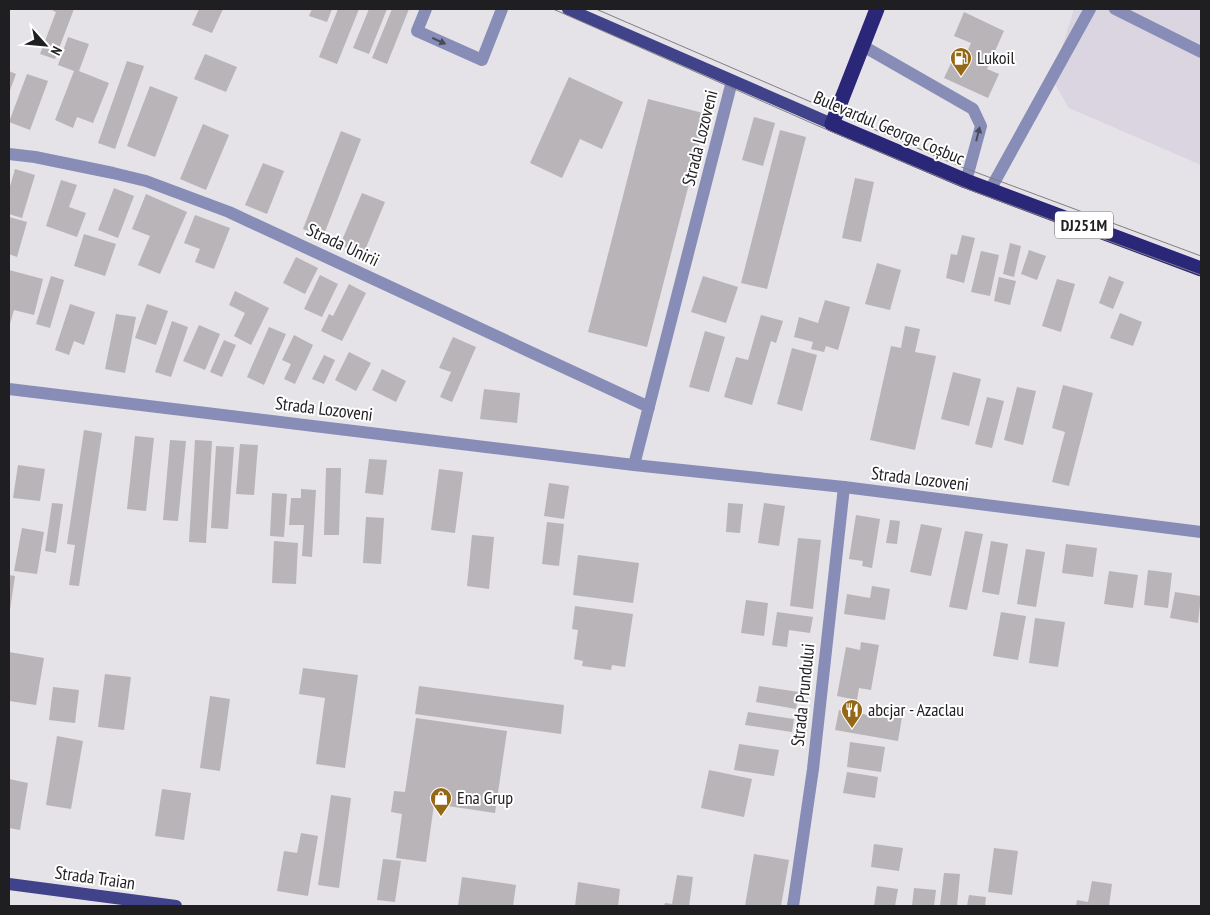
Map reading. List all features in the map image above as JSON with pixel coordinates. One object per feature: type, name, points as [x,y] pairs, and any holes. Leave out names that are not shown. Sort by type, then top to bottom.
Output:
[{"type":"highway","points":[[832,124],[877,9]]},
{"type":"highway","name":"Bulevardul George Coșbuc","points":[[832,124],[966,181],[1201,269]]},
{"type":"main road","name":"Bulevardul George Coșbuc","points":[[568,9],[832,124]]},
{"type":"main road","name":"Strada Traian","points":[[9,884],[156,905],[176,906]]},
{"type":"street","points":[[426,9],[417,31],[482,60],[502,9]]},
{"type":"street","points":[[990,190],[1090,9]]},
{"type":"street","points":[[1115,9],[1201,52]]},
{"type":"street","points":[[863,46],[973,109],[981,126],[966,181]]},
{"type":"street","name":"Strada Lozoveni","points":[[634,465],[732,81]]},
{"type":"street","name":"Strada Unirii","points":[[9,154],[45,159],[138,179],[229,212],[649,407]]},
{"type":"street","name":"Strada Lozoveni","points":[[9,389],[634,465],[844,487],[1201,532]]},
{"type":"street","name":"Strada Prundului","points":[[793,906],[813,769],[844,487]]},
{"type":"shaded area","points":[[1074,9],[1201,9],[1201,165],[1069,108],[1052,79]]},
{"type":"building","points":[[54,9],[74,9],[55,59],[40,54],[56,12],[53,11]]},
{"type":"building","points":[[199,9],[223,9],[212,33],[192,25]]},
{"type":"building","points":[[312,9],[332,9],[327,22],[309,16]]},
{"type":"building","points":[[338,9],[359,9],[337,64],[319,57]]},
{"type":"building","points":[[369,9],[387,9],[369,54],[353,48]]},
{"type":"building","points":[[392,9],[409,9],[387,64],[372,58]]},
{"type":"building","points":[[964,12],[1004,31],[987,69],[999,74],[988,98],[944,78],[955,55],[964,59],[971,43],[954,36]]},
{"type":"building","points":[[68,37],[89,44],[79,71],[109,83],[93,123],[77,117],[73,128],[55,120],[74,71],[58,65]]},
{"type":"building","points":[[205,54],[237,67],[226,92],[194,79]]},
{"type":"building","points":[[127,61],[144,66],[115,149],[98,143]]},
{"type":"building","points":[[9,71],[16,74],[9,93]]},
{"type":"building","points":[[27,74],[48,81],[30,130],[9,122]]},
{"type":"building","points":[[569,77],[623,102],[602,149],[580,139],[562,178],[530,163]]},
{"type":"building","points":[[150,86],[178,97],[155,157],[127,146]]},
{"type":"building","points":[[648,99],[707,114],[647,347],[588,332]]},
{"type":"building","points":[[754,117],[775,123],[763,166],[742,160]]},
{"type":"building","points":[[203,124],[229,135],[206,190],[180,179]]},
{"type":"building","points":[[780,130],[806,137],[767,289],[741,283]]},
{"type":"building","points":[[341,131],[361,139],[323,237],[303,229]]},
{"type":"building","points":[[263,163],[284,171],[267,214],[245,205]]},
{"type":"building","points":[[15,169],[35,175],[22,218],[9,214],[9,190]]},
{"type":"building","points":[[855,178],[874,182],[861,242],[842,238]]},
{"type":"building","points":[[61,180],[77,185],[69,207],[86,213],[77,237],[46,226]]},
{"type":"building","points":[[114,188],[134,196],[118,238],[98,230]]},
{"type":"building","points":[[362,193],[385,202],[363,255],[340,245]]},
{"type":"building","points":[[146,194],[187,212],[160,274],[138,265],[150,236],[132,229]]},
{"type":"building","points":[[195,215],[230,228],[214,269],[195,262],[200,249],[184,243]]},
{"type":"building","points":[[9,217],[27,222],[17,257],[9,254]]},
{"type":"building","points":[[84,234],[116,244],[105,276],[74,266]]},
{"type":"building","points":[[962,235],[975,238],[964,283],[946,278],[951,254],[957,255]]},
{"type":"building","points":[[1010,243],[1021,246],[1014,277],[1003,274]]},
{"type":"building","points":[[1029,250],[1046,256],[1037,280],[1021,274]]},
{"type":"building","points":[[981,251],[999,255],[990,296],[971,292]]},
{"type":"building","points":[[296,257],[318,268],[305,294],[283,283]]},
{"type":"building","points":[[877,263],[901,270],[890,310],[865,304]]},
{"type":"building","points":[[9,270],[43,279],[34,315],[14,310],[9,327]]},
{"type":"building","points":[[320,275],[338,284],[322,317],[304,309]]},
{"type":"building","points":[[51,276],[64,280],[50,328],[36,324]]},
{"type":"building","points":[[703,276],[738,287],[726,323],[691,312]]},
{"type":"building","points":[[1109,276],[1124,282],[1113,309],[1099,303]]},
{"type":"building","points":[[999,277],[1016,281],[1010,305],[994,301]]},
{"type":"building","points":[[1057,279],[1075,284],[1061,332],[1042,326]]},
{"type":"building","points":[[349,284],[366,293],[342,341],[321,331],[329,314],[333,316]]},
{"type":"building","points":[[235,291],[269,308],[251,345],[234,336],[245,313],[229,305]]},
{"type":"building","points":[[825,300],[850,307],[838,350],[826,346],[824,352],[811,349],[813,342],[794,337],[799,317],[818,323]]},
{"type":"building","points":[[70,304],[95,312],[84,345],[74,341],[69,355],[55,350]]},
{"type":"building","points":[[147,304],[168,311],[156,345],[135,338]]},
{"type":"building","points":[[1120,313],[1142,322],[1133,346],[1110,338]]},
{"type":"building","points":[[116,314],[136,317],[125,373],[105,369]]},
{"type":"building","points":[[761,315],[783,321],[776,343],[771,341],[752,405],[724,397],[736,357],[748,360]]},
{"type":"building","points":[[172,321],[188,327],[171,377],[155,372]]},
{"type":"building","points":[[199,325],[220,334],[205,370],[183,361]]},
{"type":"building","points":[[905,326],[920,329],[915,352],[936,356],[915,450],[870,440],[891,346],[901,348]]},
{"type":"building","points":[[269,327],[286,334],[264,385],[247,377]]},
{"type":"building","points":[[705,331],[725,337],[709,392],[689,387]]},
{"type":"building","points":[[294,335],[313,345],[295,384],[284,379],[291,364],[282,360]]},
{"type":"building","points":[[453,337],[476,347],[452,402],[440,397],[451,372],[439,368]]},
{"type":"building","points":[[224,340],[236,345],[222,377],[210,372]]},
{"type":"building","points":[[792,348],[817,355],[802,411],[777,404]]},
{"type":"building","points":[[349,352],[371,363],[356,391],[335,380]]},
{"type":"building","points":[[324,355],[335,360],[324,384],[312,379]]},
{"type":"building","points":[[382,369],[406,381],[396,402],[372,390]]},
{"type":"building","points":[[953,372],[981,379],[969,426],[941,419]]},
{"type":"building","points":[[1063,385],[1093,393],[1069,486],[1052,482],[1065,432],[1052,428]]},
{"type":"building","points":[[1017,387],[1036,391],[1023,445],[1004,440]]},
{"type":"building","points":[[484,389],[520,393],[517,423],[480,419]]},
{"type":"building","points":[[987,397],[1004,401],[992,448],[975,444]]},
{"type":"building","points":[[84,430],[102,433],[79,586],[69,585],[75,545],[67,544]]},
{"type":"building","points":[[135,436],[154,438],[146,511],[127,509]]},
{"type":"building","points":[[170,440],[186,441],[178,521],[163,520]]},
{"type":"building","points":[[195,440],[212,441],[206,543],[189,542]]},
{"type":"building","points":[[240,444],[258,445],[254,495],[236,494]]},
{"type":"building","points":[[216,446],[234,447],[228,529],[211,528]]},
{"type":"building","points":[[369,459],[387,460],[383,495],[365,493]]},
{"type":"building","points":[[18,465],[45,469],[40,501],[13,498]]},
{"type":"building","points":[[326,468],[341,468],[339,535],[324,535]]},
{"type":"building","points":[[439,469],[463,472],[455,533],[431,530]]},
{"type":"building","points":[[549,483],[569,486],[564,519],[544,516]]},
{"type":"building","points":[[301,489],[316,490],[312,557],[302,556],[304,525],[289,525],[291,498],[301,498]]},
{"type":"building","points":[[272,493],[287,494],[284,537],[270,536]]},
{"type":"building","points":[[52,503],[63,504],[56,553],[45,551]]},
{"type":"building","points":[[728,503],[743,504],[740,533],[726,532]]},
{"type":"building","points":[[764,503],[785,506],[779,546],[758,543]]},
{"type":"building","points":[[856,515],[880,519],[872,568],[862,566],[863,561],[849,559]]},
{"type":"building","points":[[366,517],[384,518],[381,564],[363,563]]},
{"type":"building","points":[[890,520],[900,521],[897,544],[886,543]]},
{"type":"building","points":[[547,522],[564,524],[559,566],[542,564]]},
{"type":"building","points":[[921,524],[942,528],[931,576],[910,572]]},
{"type":"building","points":[[22,528],[44,532],[37,574],[14,571]]},
{"type":"building","points":[[965,531],[983,534],[967,610],[949,607]]},
{"type":"building","points":[[472,535],[494,537],[489,589],[467,586]]},
{"type":"building","points":[[798,538],[821,540],[813,609],[790,606]]},
{"type":"building","points":[[274,541],[298,543],[296,584],[272,583]]},
{"type":"building","points":[[991,541],[1008,544],[999,595],[982,592]]},
{"type":"building","points":[[1066,544],[1097,548],[1093,577],[1062,573]]},
{"type":"building","points":[[1026,549],[1045,552],[1036,607],[1017,604]]},
{"type":"building","points":[[578,555],[639,563],[633,603],[573,595]]},
{"type":"building","points":[[1148,570],[1172,573],[1168,608],[1144,605]]},
{"type":"building","points":[[1109,571],[1138,575],[1133,608],[1104,604]]},
{"type":"building","points":[[9,575],[15,576],[10,610],[9,610]]},
{"type":"building","points":[[872,586],[890,589],[885,620],[844,614],[847,594],[870,598]]},
{"type":"building","points":[[1175,592],[1201,596],[1198,623],[1170,618]]},
{"type":"building","points":[[746,600],[768,603],[764,636],[741,633]]},
{"type":"building","points":[[575,606],[633,614],[625,667],[612,665],[611,670],[582,666],[583,661],[574,659],[578,630],[572,629]]},
{"type":"building","points":[[777,612],[813,617],[810,633],[789,630],[787,647],[772,645]]},
{"type":"building","points":[[1001,612],[1026,616],[1018,660],[993,656]]},
{"type":"building","points":[[1035,618],[1065,622],[1058,667],[1029,663]]},
{"type":"building","points":[[861,642],[879,645],[871,690],[859,688],[857,700],[837,696],[846,647],[860,650]]},
{"type":"building","points":[[9,652],[44,658],[36,705],[9,701]]},
{"type":"building","points":[[303,668],[358,675],[345,768],[316,764],[325,698],[299,694]]},
{"type":"building","points":[[105,674],[131,677],[124,730],[98,727]]},
{"type":"building","points":[[419,686],[564,705],[561,734],[415,714]]},
{"type":"building","points":[[759,686],[799,692],[796,709],[756,702]]},
{"type":"building","points":[[53,687],[79,690],[75,723],[49,720]]},
{"type":"building","points":[[210,696],[230,699],[220,771],[200,768]]},
{"type":"building","points":[[886,708],[903,711],[898,741],[835,730],[839,710],[885,718]]},
{"type":"building","points":[[748,712],[794,719],[792,732],[745,725]]},
{"type":"building","points":[[416,718],[507,731],[495,813],[434,804],[426,862],[396,858],[402,814],[391,812],[394,791],[405,792]]},
{"type":"building","points":[[57,736],[83,741],[71,809],[46,805]]},
{"type":"building","points":[[850,742],[885,747],[881,772],[847,767]]},
{"type":"building","points":[[739,744],[779,750],[774,776],[734,770]]},
{"type":"building","points":[[709,770],[752,779],[744,817],[701,808]]},
{"type":"building","points":[[847,772],[878,777],[875,798],[843,793]]},
{"type":"building","points":[[9,779],[28,783],[20,830],[9,828]]},
{"type":"building","points":[[162,789],[191,793],[184,840],[155,836]]},
{"type":"building","points":[[331,795],[351,798],[339,888],[318,885]]},
{"type":"building","points":[[301,833],[318,836],[308,896],[277,891],[284,851],[297,853]]},
{"type":"building","points":[[874,844],[903,848],[899,871],[871,867]]},
{"type":"building","points":[[994,848],[1018,851],[1012,895],[988,892]]},
{"type":"building","points":[[754,854],[789,860],[781,906],[745,906]]},
{"type":"building","points":[[383,859],[401,861],[395,902],[377,900]]},
{"type":"building","points":[[944,873],[960,874],[957,906],[940,906]]},
{"type":"building","points":[[677,875],[693,877],[689,906],[664,906],[665,903],[672,904]]},
{"type":"building","points":[[462,877],[516,885],[513,906],[458,906]]},
{"type":"building","points":[[1092,881],[1112,884],[1109,906],[1076,906],[1077,900],[1088,902]]},
{"type":"building","points":[[578,882],[620,889],[618,906],[575,906]]},
{"type":"building","points":[[877,886],[898,889],[895,906],[874,906]]},
{"type":"building","points":[[914,888],[936,890],[934,906],[912,906]]},
{"type":"building","points":[[969,895],[986,897],[985,906],[967,906]]},
{"type":"tram line","points":[[553,9],[816,125],[970,190],[1201,275]]},
{"type":"tram line","points":[[596,9],[959,166],[1201,256]]},
{"type":"place","name":"Lukoil","points":[[961,77]]},
{"type":"place","name":"abcjar - Azaclau","points":[[852,729]]},
{"type":"place","name":"Ena Grup","points":[[441,817]]}]
